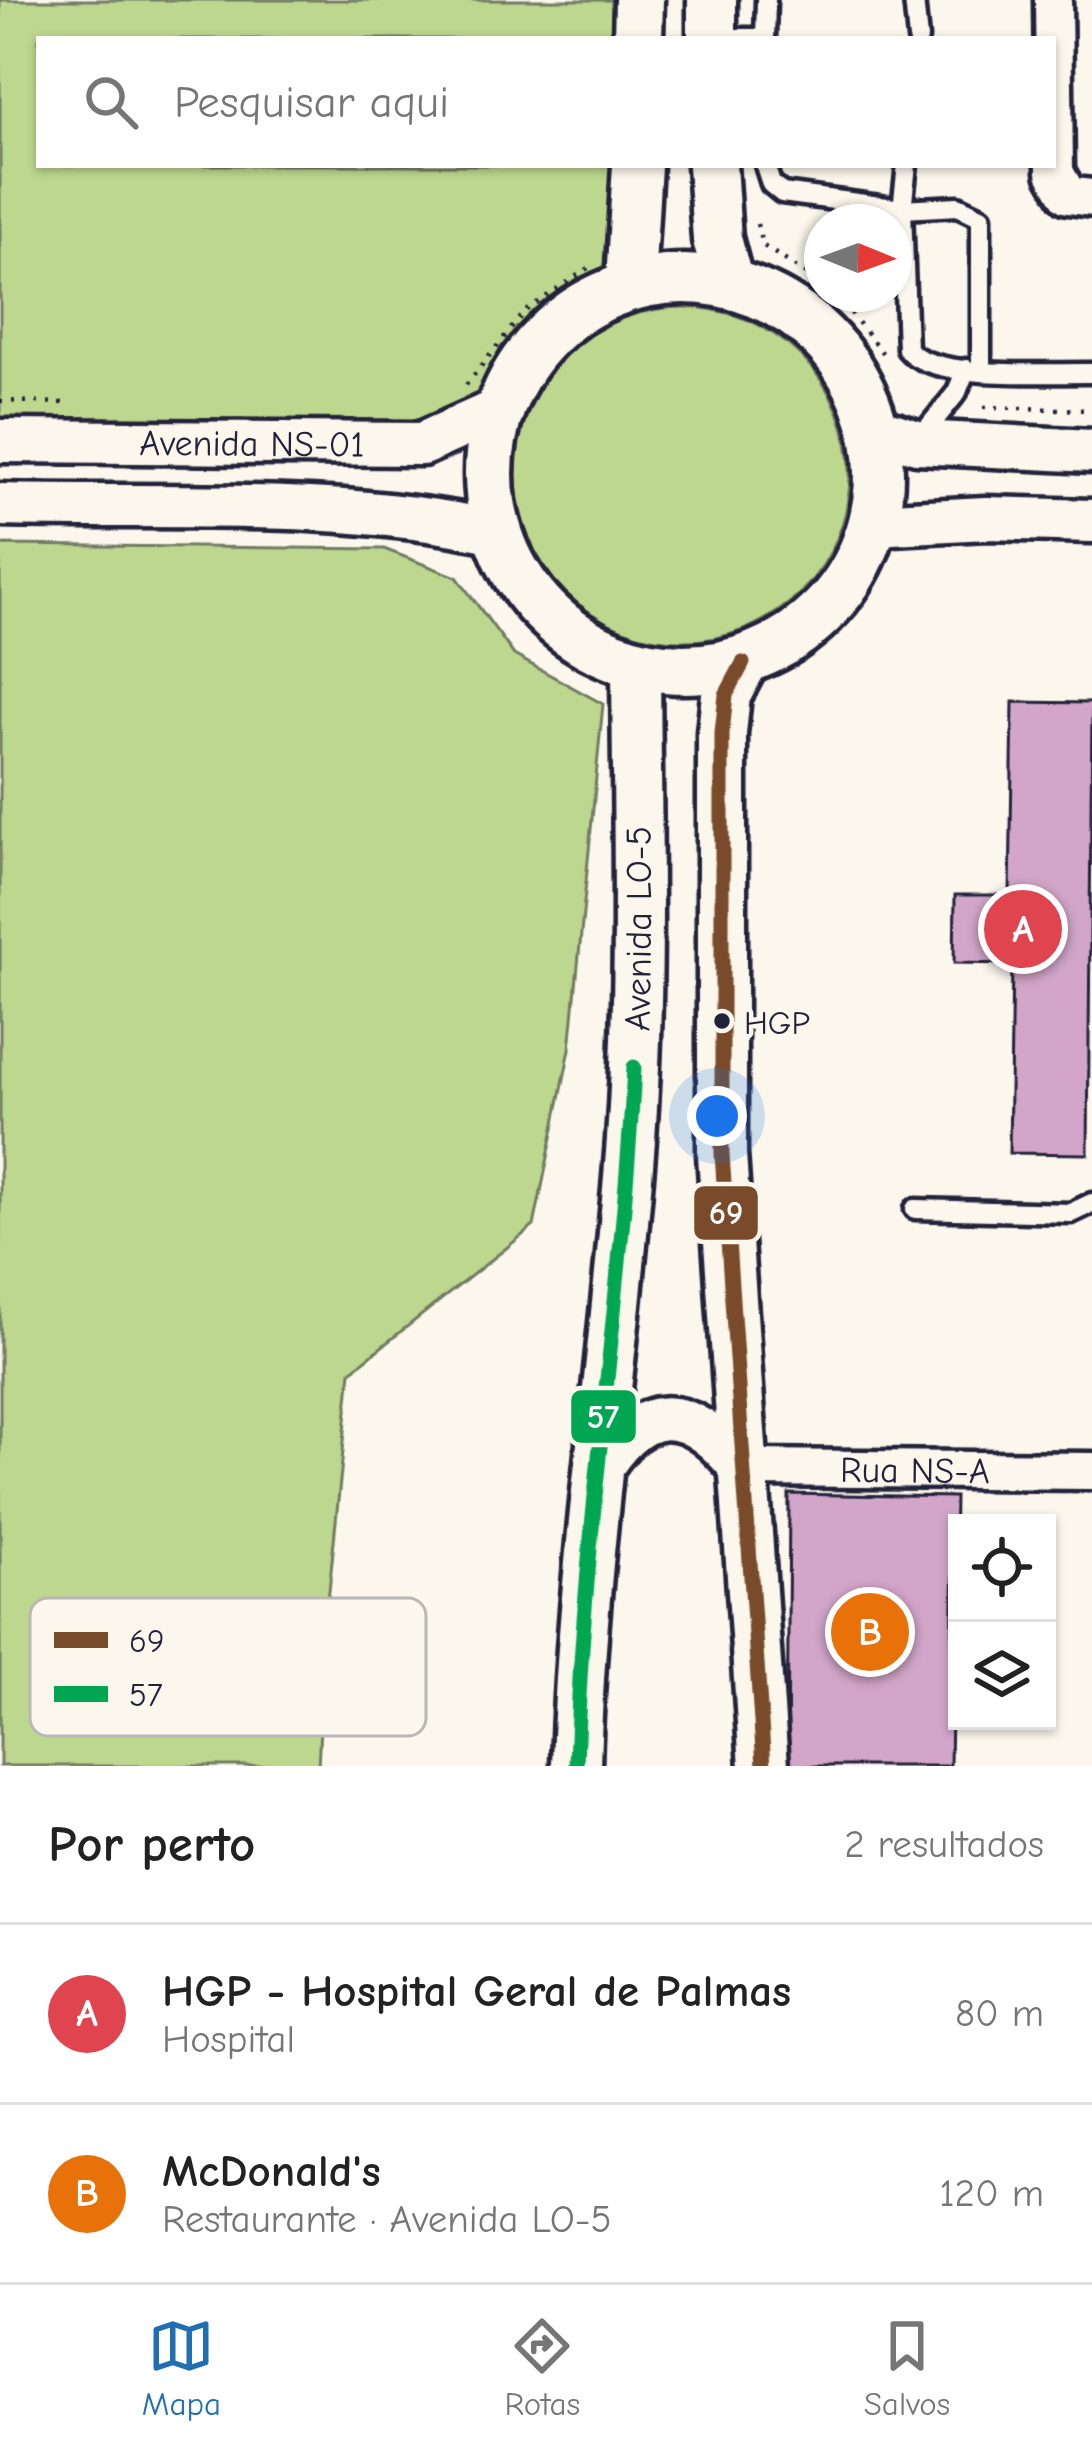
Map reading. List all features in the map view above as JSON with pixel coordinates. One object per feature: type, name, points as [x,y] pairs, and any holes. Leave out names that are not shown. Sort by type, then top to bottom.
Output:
[{"type":"main road","points":[[638,36],[639,0]]},
{"type":"main road","points":[[712,0],[712,36]]},
{"type":"main road","points":[[618,271],[728,280],[769,294],[836,353],[896,435],[880,465],[873,524],[844,593],[790,635],[743,663],[690,672],[636,666],[586,647],[549,617],[520,583],[496,532],[479,401],[550,329],[618,271],[636,168]]},
{"type":"main road","points":[[728,280],[716,239],[740,168]]},
{"type":"main road","points":[[743,663],[726,695],[722,733],[722,1154],[756,1756]]},
{"type":"main road","name":"Avenida LO-5","points":[[584,1754],[596,1477],[622,1248],[638,996],[636,666]]},
{"type":"street","points":[[1053,0],[1053,36]]},
{"type":"street","points":[[1056,167],[1068,195],[1092,198]]},
{"type":"street","name":"Avenida NS-01","points":[[0,442],[422,444],[479,401]]},
{"type":"street","points":[[896,435],[1092,451]]},
{"type":"street","name":"Avenida NS-01","points":[[0,506],[352,513],[496,532]]},
{"type":"street","points":[[873,524],[964,518],[1092,521]]},
{"type":"street","points":[[596,1477],[627,1431],[666,1418],[704,1429],[741,1468]]},
{"type":"street","name":"Rua NS-A","points":[[741,1468],[1092,1471]]},
{"type":"lane","points":[[765,36],[766,0]]},
{"type":"lane","points":[[914,0],[917,36]]},
{"type":"lane","points":[[740,168],[782,193],[864,204]]},
{"type":"lane","points":[[903,204],[907,168]]},
{"type":"lane","points":[[896,435],[947,406],[973,369],[981,217],[958,206],[912,208]]},
{"type":"lane","points":[[906,312],[908,349],[922,362],[973,369],[1092,373]]},
{"type":"lane","points":[[915,1209],[1071,1213],[1092,1203]]},
{"type":"path","points":[[740,168],[761,245],[804,272]]},
{"type":"path","points":[[479,401],[525,311],[569,276],[618,271]]},
{"type":"path","points":[[0,401],[68,403]]},
{"type":"green space","points":[[0,0],[659,0],[658,36],[36,36],[36,168],[656,168],[630,283],[550,329],[498,410],[422,444],[0,441]]},
{"type":"green space","points":[[683,307],[747,319],[801,356],[838,410],[850,474],[838,538],[801,592],[747,629],[683,641],[619,629],[565,592],[528,538],[516,474],[528,410],[565,356],[619,319]]},
{"type":"green space","points":[[0,545],[384,549],[457,577],[514,655],[603,704],[570,1049],[534,1226],[351,1371],[328,1598],[30,1598],[30,1736],[320,1736],[318,1766],[0,1766]]},
{"type":"building","points":[[1013,702],[1092,703],[1088,1154],[1009,1153],[1012,964],[954,963],[955,895],[1010,895]]},
{"type":"building","points":[[789,1494],[955,1497],[955,1514],[948,1514],[950,1766],[787,1766]]},
{"type":"transit line","name":"69","points":[[743,663],[726,695],[722,733],[722,1154],[764,1766]]},
{"type":"transit line","name":"57","points":[[576,1766],[586,1591],[634,1067]]},
{"type":"place","name":"HGP - Hospital Geral de Palmas","points":[[1023,929]]},
{"type":"place","name":"HGP","points":[[722,1021]]},
{"type":"place","name":"McDonald's","points":[[870,1632]]}]
